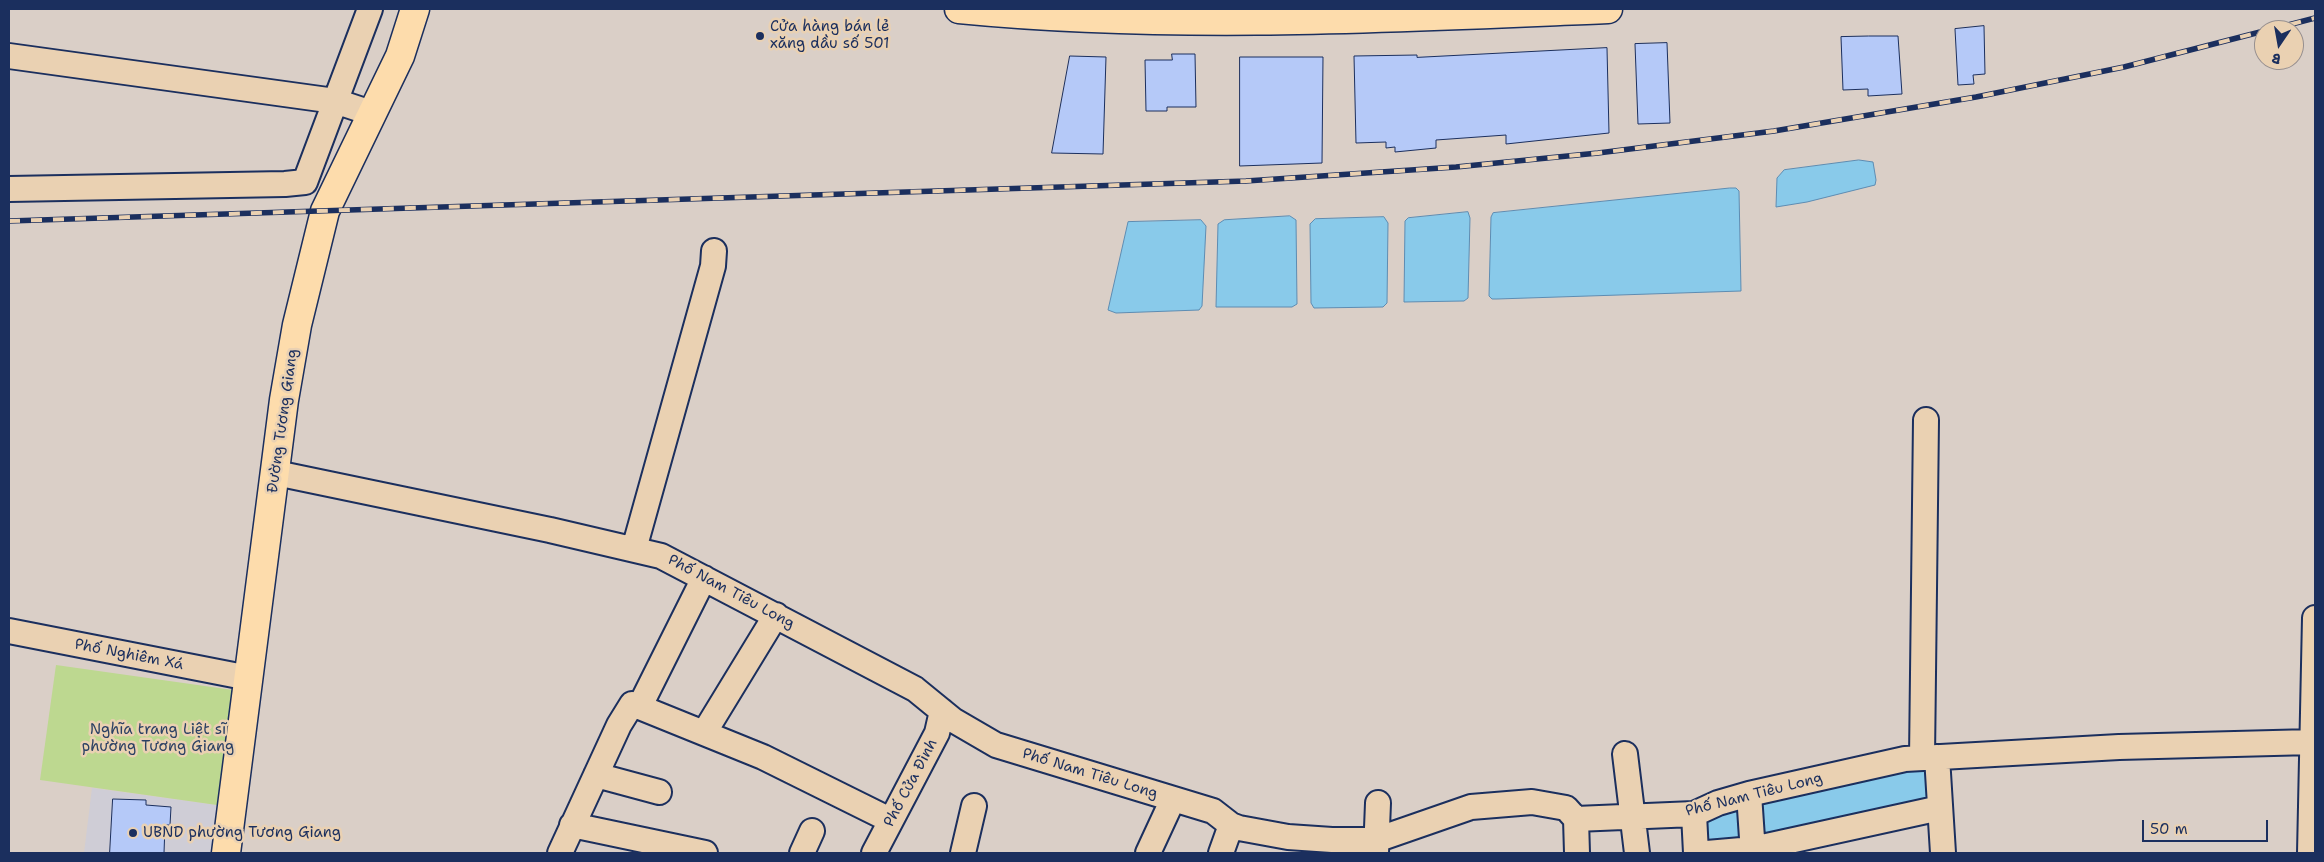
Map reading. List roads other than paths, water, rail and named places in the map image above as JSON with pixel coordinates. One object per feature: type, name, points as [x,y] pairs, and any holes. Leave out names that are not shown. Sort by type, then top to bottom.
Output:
[{"type":"main road","name":"Đường Tương Giang","points":[[226,853],[284,400],[295,334],[325,211],[370,114],[400,56],[415,9]]},
{"type":"main road","points":[[959,9],[1021,14],[1182,20],[1410,12],[1608,9]]},
{"type":"street","points":[[9,189],[285,184],[305,182],[370,9]]},
{"type":"street","points":[[9,56],[336,102],[370,114]]},
{"type":"street","points":[[634,549],[713,266],[714,251]]},
{"type":"street","points":[[1926,420],[1929,757],[1940,808],[1943,853]]},
{"type":"street","name":"Phố Nam Tiêu Long","points":[[276,472],[550,530],[661,556],[914,689],[953,720],[996,745],[1213,811],[1231,826],[1304,838],[1376,846],[1471,807],[1532,802],[1566,808],[1576,819],[1694,814],[1718,803],[1749,798],[1905,759],[2119,747],[2312,742]]},
{"type":"street","points":[[640,706],[704,578]]},
{"type":"street","points":[[704,733],[776,615]]},
{"type":"street","points":[[2310,853],[2315,618]]},
{"type":"street","name":"Phố Nghiêm Xá","points":[[9,631],[249,678]]},
{"type":"street","points":[[560,853],[619,724],[632,704],[763,758],[890,820]]},
{"type":"street","name":"Phố Cửa Đình","points":[[874,853],[938,733],[942,711]]},
{"type":"street","points":[[1626,754],[1637,853]]},
{"type":"street","points":[[596,775],[658,792]]},
{"type":"street","points":[[1749,798],[1753,851]]},
{"type":"street","points":[[1148,853],[1172,799]]},
{"type":"street","points":[[1376,846],[1378,803]]},
{"type":"street","points":[[963,853],[974,806]]},
{"type":"street","points":[[1708,853],[1753,851],[1940,808]]},
{"type":"street","points":[[1694,814],[1696,853]]},
{"type":"street","points":[[1576,819],[1577,853]]},
{"type":"street","points":[[572,825],[706,853]]},
{"type":"street","points":[[1221,853],[1231,826]]},
{"type":"street","points":[[802,853],[812,831]]},
{"type":"water","points":[[1859,160],[1873,162],[1875,185],[1807,202],[1776,207],[1777,178],[1784,170]]},
{"type":"water","points":[[1736,188],[1739,191],[1741,291],[1497,299],[1492,299],[1489,296],[1491,217],[1493,213]]},
{"type":"water","points":[[1468,212],[1470,218],[1468,298],[1464,301],[1404,302],[1405,221],[1408,218]]},
{"type":"water","points":[[1290,216],[1296,220],[1297,304],[1292,307],[1216,307],[1218,224],[1224,220]]},
{"type":"water","points":[[1384,217],[1388,223],[1387,303],[1383,307],[1314,308],[1311,303],[1310,224],[1315,219]]},
{"type":"water","points":[[1201,220],[1206,226],[1202,306],[1199,310],[1116,313],[1108,310],[1128,222]]},
{"type":"water","points":[[1928,767],[1929,800],[1757,843],[1707,843],[1707,816],[1853,776]]},
{"type":"railway","points":[[2304,21],[2315,18]]},
{"type":"railway","points":[[9,221],[1246,181],[1456,167],[1598,153],[1774,131],[1976,97],[2124,67],[2254,34]]},
{"type":"place","name":"Cửa hàng bán lẻ xăng dầu số 501","points":[[760,36]]},
{"type":"place","name":"UBND phường Tương Giang","points":[[133,833]]},
{"type":"park label","name":"Nghĩa trang Liệt sĩ phường Tương Giang","points":[[158,738]]}]
